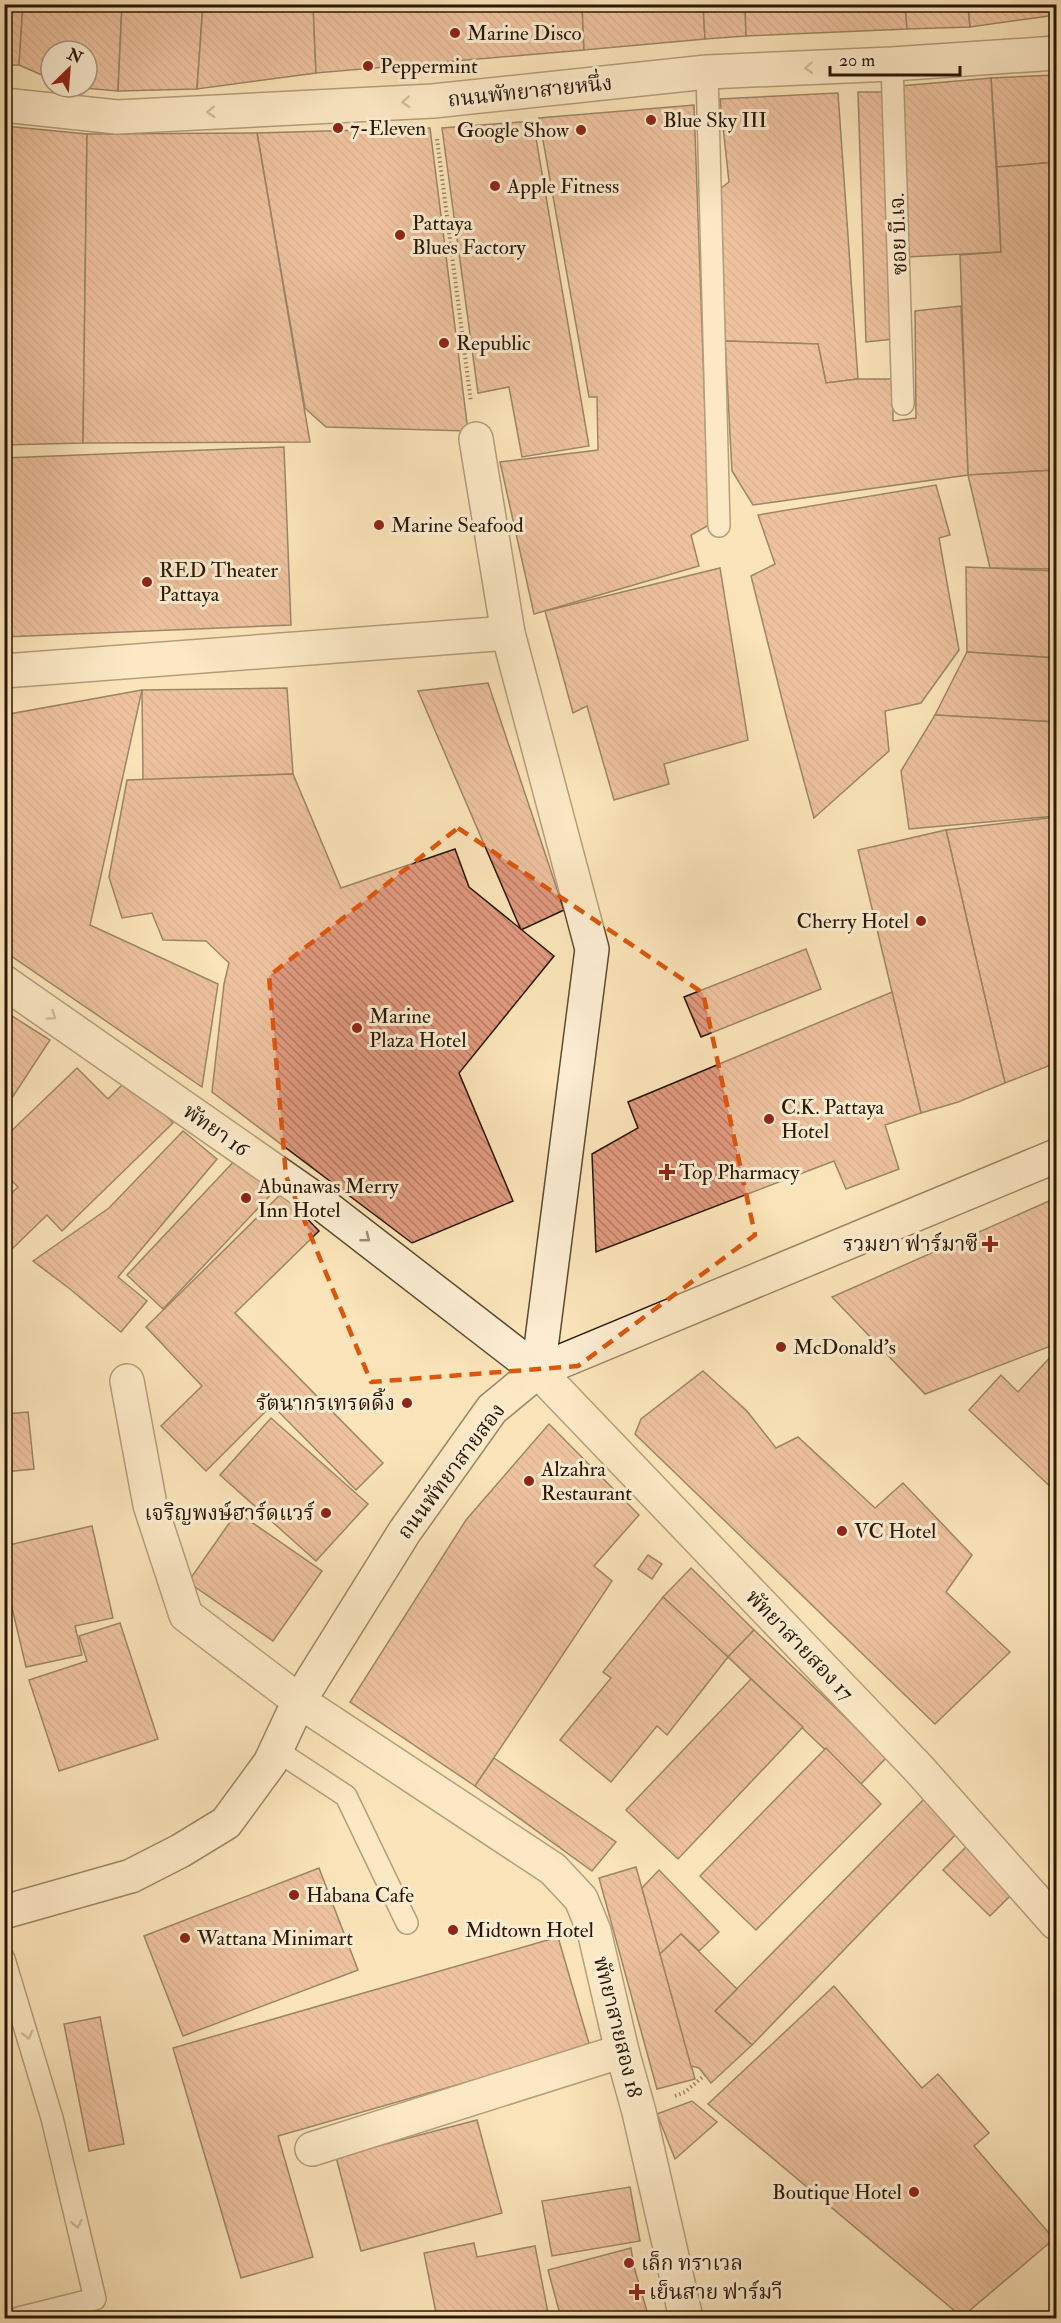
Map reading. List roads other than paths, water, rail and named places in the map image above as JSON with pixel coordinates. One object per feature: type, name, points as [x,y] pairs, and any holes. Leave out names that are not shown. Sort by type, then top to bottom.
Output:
[{"type":"street","name":"ถนนพัทยาสายหนึ่ง","points":[[4,105],[117,117],[433,101],[707,72],[892,64],[1056,52]]},
{"type":"street","points":[[476,439],[508,633],[591,949],[538,1371]]},
{"type":"street","points":[[4,671],[508,633]]},
{"type":"street","name":"พัทยา 16","points":[[4,982],[322,1204],[538,1371]]},
{"type":"street","name":"ถนนพัทยาสายสอง","points":[[4,1912],[131,1876],[180,1851],[226,1823],[270,1763],[299,1701],[405,1531],[492,1409],[538,1371],[1056,1156]]},
{"type":"street","name":"พัทยาสายสอง 17","points":[[538,1371],[920,1770],[1056,1923]]},
{"type":"street","name":"พัทยาสายสอง 18","points":[[127,1381],[150,1505],[186,1615],[299,1701],[553,1869],[581,1899],[594,1931],[639,2112],[686,2319]]},
{"type":"street","points":[[312,2149],[622,2051]]},
{"type":"lane","name":"ซอย บี.เจ.","points":[[892,64],[903,404]]},
{"type":"lane","points":[[707,72],[719,526]]},
{"type":"lane","points":[[276,1750],[346,1796],[407,1923]]},
{"type":"lane","points":[[4,1959],[52,2118],[96,2300],[19,2319]]},
{"type":"place","name":"Marine Disco","points":[[455,33]]},
{"type":"place","name":"Peppermint","points":[[368,66]]},
{"type":"place","name":"Blue Sky III","points":[[651,120]]},
{"type":"place","name":"7-Eleven","points":[[338,128]]},
{"type":"place","name":"Google Show","points":[[581,130]]},
{"type":"place","name":"Apple Fitness","points":[[495,186]]},
{"type":"place","name":"Pattaya Blues Factory","points":[[400,235]]},
{"type":"place","name":"Republic","points":[[444,343]]},
{"type":"place","name":"Marine Seafood","points":[[379,525]]},
{"type":"place","name":"RED Theater Pattaya","points":[[147,582]]},
{"type":"place","name":"Cherry Hotel","points":[[921,921]]},
{"type":"place","name":"Marine Plaza Hotel","points":[[357,1028]]},
{"type":"place","name":"C.K. Pattaya Hotel","points":[[769,1119]]},
{"type":"place","name":"Top Pharmacy","points":[[667,1172]]},
{"type":"place","name":"Abunawas Merry Inn Hotel","points":[[246,1198]]},
{"type":"place","name":"รวมยา ฟาร์มาซี","points":[[990,1244]]},
{"type":"place","name":"McDonald's","points":[[781,1347]]},
{"type":"place","name":"รัตนากรเทรดดิ้ง","points":[[407,1403]]},
{"type":"place","name":"Alzahra Restaurant","points":[[529,1481]]},
{"type":"place","name":"เจริญพงษ์ฮาร์ดแวร์","points":[[326,1513]]},
{"type":"place","name":"VC Hotel","points":[[842,1531]]},
{"type":"place","name":"Habana Cafe","points":[[294,1895]]},
{"type":"place","name":"Midtown Hotel","points":[[453,1930]]},
{"type":"place","name":"Wattana Minimart","points":[[185,1938]]},
{"type":"place","name":"Boutique Hotel","points":[[914,2192]]},
{"type":"place","name":"เล็ก ทราเวล","points":[[629,2263]]},
{"type":"place","name":"เย็นสาย ฟาร์มาี","points":[[637,2292]]}]
